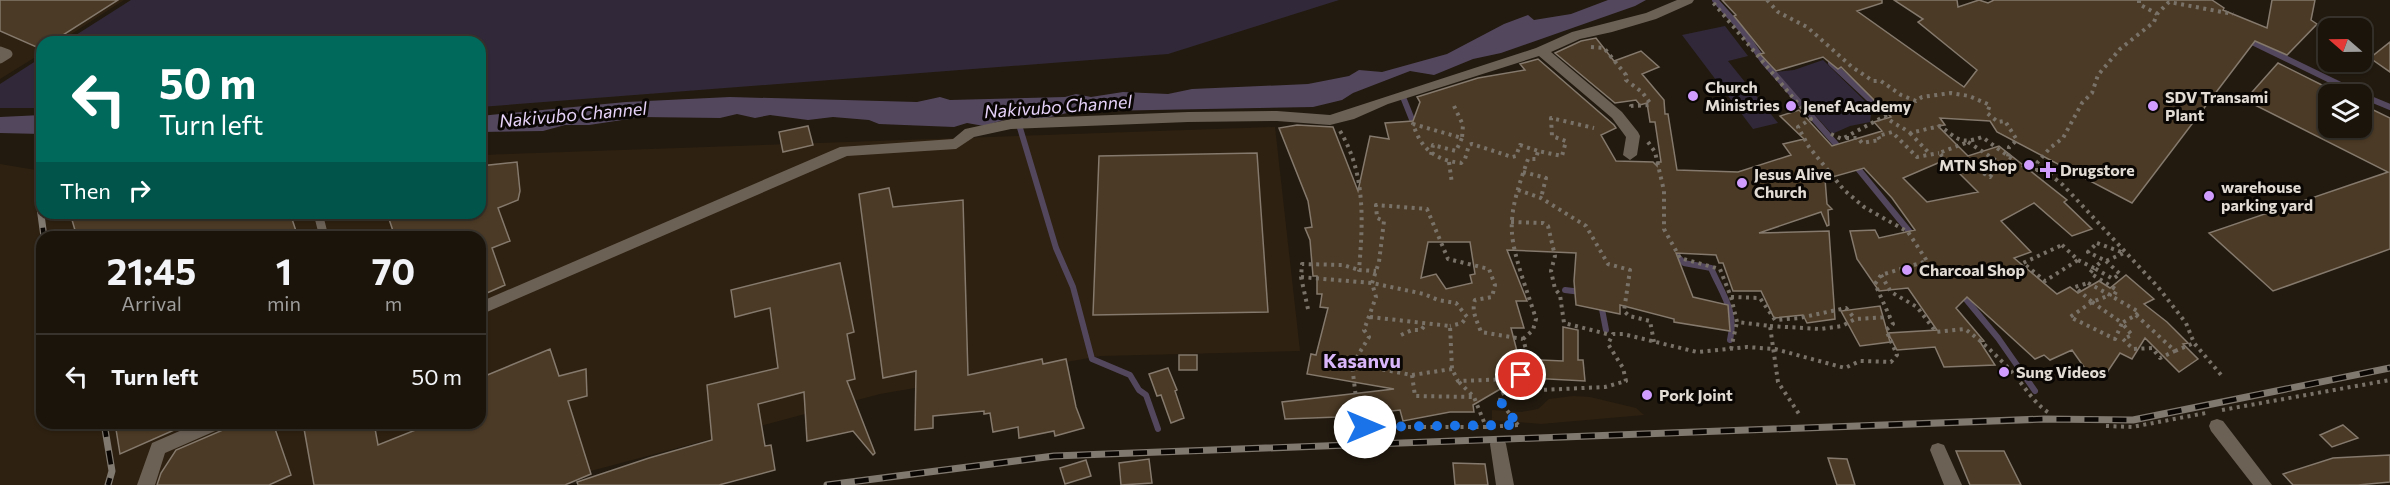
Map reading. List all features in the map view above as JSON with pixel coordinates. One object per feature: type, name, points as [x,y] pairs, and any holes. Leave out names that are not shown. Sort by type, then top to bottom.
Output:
[{"type":"street","points":[[486,306],[845,151],[956,144],[970,133],[1011,124],[1188,117],[1277,116],[1330,120],[1349,116],[1383,101],[1541,51],[1575,35],[1622,25],[1688,0]]},
{"type":"street","points":[[1541,51],[1617,115],[1633,136],[1630,155]]},
{"type":"street","points":[[2217,426],[2263,485]]},
{"type":"street","points":[[146,485],[158,448],[202,429]]},
{"type":"street","points":[[1498,444],[1505,485]]},
{"type":"street","points":[[1938,450],[1953,485]]},
{"type":"lane","points":[[0,51],[8,54],[0,59]]},
{"type":"path","points":[[1511,222],[1543,223],[1548,226],[1555,256],[1551,271],[1555,289],[1560,295],[1564,323],[1611,335],[1623,334],[1697,352],[1731,349],[1775,350],[1845,368],[1860,361],[1891,362],[1897,352],[1886,330],[1893,324],[1876,286],[1881,275],[1927,261],[1908,232],[1864,207],[1844,190],[1809,147],[1798,127],[1811,119],[1772,76],[1739,29],[1711,0]]},
{"type":"path","points":[[1767,0],[1778,12],[1807,27],[1842,61],[1873,81],[1881,81],[1910,99],[1916,101],[1922,97],[1933,99],[1945,92],[1981,99],[1990,105],[1987,113],[1998,122],[2004,121],[2017,140],[2009,147],[2008,157]]},
{"type":"path","points":[[2139,0],[2139,4],[2157,14]]},
{"type":"path","points":[[2037,171],[2037,162],[2063,138],[2082,103],[2092,93],[2098,75],[2120,49],[2154,22],[2157,14],[2169,2],[2233,14]]},
{"type":"path","points":[[1604,48],[1626,75],[1626,80],[1642,92],[1650,103],[1650,105],[1630,106],[1634,116]]},
{"type":"path","points":[[1431,155],[1433,145],[1455,151],[1462,138],[1463,125],[1454,106]]},
{"type":"path","points":[[1845,138],[1883,116],[1896,127],[1903,128],[1910,133],[1930,154]]},
{"type":"path","points":[[1462,138],[1413,124],[1416,139],[1431,155],[1449,162],[1464,163],[1469,145],[1472,144],[1512,157],[1516,156],[1520,145],[1562,156],[1566,141],[1552,136],[1551,118],[1594,128]]},
{"type":"path","points":[[1335,124],[1348,141],[1361,182],[1359,270]]},
{"type":"path","points":[[1910,133],[1940,126],[2000,163],[1990,177],[1976,170],[1959,173],[1938,152]]},
{"type":"path","points":[[1832,134],[1840,139],[1858,138],[1863,143],[1880,140],[1878,136],[1892,132],[1917,157],[1924,157],[1982,137],[2008,157],[2037,171],[2044,170],[2063,185],[2158,287],[2186,323],[2194,343],[2222,376]]},
{"type":"path","points":[[1643,135],[1655,152],[1660,171],[1664,191],[1664,230],[1680,258],[1720,269],[1731,297],[1737,322],[1731,349]]},
{"type":"path","points":[[1523,339],[1533,330],[1536,319],[1514,247],[1511,222],[1528,159],[1536,159],[1538,151]]},
{"type":"path","points":[[1449,162],[1452,184]]},
{"type":"path","points":[[1524,172],[1546,178],[1541,198]]},
{"type":"path","points":[[1518,190],[1541,198],[1586,226],[1608,264],[1630,270],[1624,311],[1629,316],[1650,321],[1654,342]]},
{"type":"path","points":[[1512,379],[1510,390],[1501,394],[1500,401],[1518,425],[1363,426],[1359,423],[1353,364],[1370,337],[1364,330],[1376,297],[1372,283],[1379,262],[1384,221],[1377,218],[1376,205],[1426,208],[1448,259],[1489,268],[1495,285],[1492,297],[1475,300],[1473,303],[1481,332],[1523,339]]},
{"type":"path","points":[[2078,260],[2045,280],[2023,262],[2062,245],[2078,260],[2114,279],[2120,274],[2104,260],[2088,252],[2097,243],[2124,253]]},
{"type":"path","points":[[2124,253],[2104,260],[2090,273],[2117,290],[2113,297],[2139,312],[2122,323],[2115,339],[2070,317],[2092,302],[2110,295],[2088,284],[2075,287],[2092,302],[2122,323],[2132,335],[2124,339],[2133,349],[2152,348],[2160,358],[2194,343]]},
{"type":"path","points":[[1308,309],[1301,277],[1302,264],[1343,265],[1359,270],[1376,271]]},
{"type":"path","points":[[1881,275],[1891,292],[1917,307],[1936,332],[1965,329],[1980,339],[1999,356],[2042,409],[2050,414]]},
{"type":"path","points":[[1301,277],[1372,283],[1456,303],[1467,317],[1462,323],[1450,326],[1370,317]]},
{"type":"path","points":[[1731,297],[1760,298],[1775,320],[1799,318],[1846,308],[1855,319]]},
{"type":"path","points":[[2136,315],[2176,352]]},
{"type":"path","points":[[1737,322],[1820,329],[1842,326],[1855,319],[1890,317]]},
{"type":"path","points":[[1401,335],[1412,330],[1421,330],[1427,324]]},
{"type":"path","points":[[1450,326],[1452,369],[1458,381],[1474,397],[1486,427]]},
{"type":"path","points":[[1770,326],[1778,382],[1801,417]]},
{"type":"path","points":[[1523,339],[1538,388],[1605,387],[1624,382],[1626,379],[1623,368],[1608,344],[1611,335]]},
{"type":"path","points":[[1458,381],[1512,379],[1521,375],[1526,358],[1523,339]]},
{"type":"path","points":[[1353,364],[1412,375],[1452,369]]},
{"type":"path","points":[[1412,375],[1415,396],[1474,397]]},
{"type":"path","points":[[2106,426],[2132,427],[2390,380]]},
{"type":"shaded area","points":[[0,0],[124,0],[68,36],[36,36],[36,57],[0,79]]},
{"type":"shaded area","points":[[131,0],[1339,0],[1168,54],[486,107],[486,36],[74,36]]},
{"type":"shaded area","points":[[1725,26],[1748,56],[1728,61],[1778,123],[1753,129],[1682,35]]},
{"type":"shaded area","points":[[1823,60],[1872,108],[1870,122],[1850,126],[1832,134],[1776,72],[1794,70]]},
{"type":"shaded area","points":[[36,61],[36,108],[0,108],[0,84]]},
{"type":"shaded area","points":[[1275,127],[1300,351],[1101,356],[880,394],[587,472],[557,485],[0,485],[0,164],[36,170],[36,219],[486,219],[486,155]]},
{"type":"shaded area","points":[[1573,396],[1590,397],[1636,408],[1644,415],[1541,424],[1492,420],[1492,410],[1521,412],[1538,409],[1549,399]]},
{"type":"water","name":"Nakivubo Channel","points":[[1608,0],[1646,0],[1635,6],[1501,53],[1473,59],[1434,75],[1410,71],[1353,93],[1342,100],[1313,107],[1100,111],[1067,113],[1035,121],[1007,119],[984,126],[967,123],[954,127],[879,124],[869,120],[833,117],[808,120],[770,115],[755,118],[737,114],[720,118],[642,117],[589,125],[565,125],[543,131],[486,132],[486,115],[626,102],[730,97],[917,102],[940,97],[950,100],[1065,97],[1076,94],[1091,97],[1123,92],[1168,94],[1192,89],[1308,84],[1349,76],[1359,70],[1382,72],[1447,54],[1504,24],[1528,15],[1534,20],[1571,14]]},
{"type":"water","points":[[36,115],[36,134],[0,133],[0,117]]},
{"type":"building","points":[[0,0],[118,0],[61,36],[36,36],[36,47],[0,31]]},
{"type":"building","points":[[1722,0],[1882,0],[1882,3],[1857,11],[1964,87],[1977,70],[1918,22],[1923,19],[1894,0],[1957,0],[1958,7],[1979,0],[1988,3],[1994,0],[2212,0],[2224,8],[2223,10],[2267,28],[2272,0],[2315,0],[2311,20],[2317,24],[2287,55],[2255,41],[2132,203],[1997,132],[1990,121],[1940,118],[1945,125],[1938,126],[1968,156],[1999,146],[2067,200],[2064,202],[2092,229],[2072,236],[2034,203],[2001,221],[2031,252],[2014,258],[2057,294],[2070,287],[2078,293],[2099,281],[2110,288],[2126,275],[2154,299],[2144,304],[2188,343],[2183,344],[2198,359],[2179,372],[2145,338],[2132,359],[2120,353],[2106,374],[2091,377],[2072,350],[2050,360],[2044,355],[2035,359],[1967,297],[1956,308],[1984,341],[1980,342],[1995,365],[1944,367],[1935,347],[1897,350],[1888,333],[1937,330],[1908,288],[1879,291],[1857,259],[1850,231],[1875,230],[1879,238],[1915,230],[1892,198],[1864,168],[1825,179],[1827,204],[1832,209],[1828,210],[1829,225],[1827,226],[1821,212],[1759,233],[1829,231],[1835,319],[1807,323],[1803,315],[1774,318],[1761,291],[1733,291],[1723,263],[1719,263],[1716,255],[1676,253],[1693,297],[1728,305],[1730,331],[1674,322],[1674,319],[1620,305],[1620,314],[1576,305],[1574,281],[1576,253],[1507,250],[1527,301],[1516,301],[1524,328],[1511,328],[1519,359],[1563,361],[1563,327],[1578,330],[1578,360],[1583,360],[1585,381],[1530,378],[1533,390],[1517,391],[1514,381],[1473,405],[1474,412],[1450,412],[1403,421],[1400,410],[1338,417],[1285,419],[1282,402],[1394,389],[1307,374],[1311,354],[1316,355],[1328,308],[1320,307],[1322,294],[1317,294],[1317,276],[1313,276],[1310,240],[1305,228],[1312,227],[1308,201],[1279,128],[1297,125],[1333,127],[1358,191],[1370,136],[1389,139],[1385,123],[1413,121],[1420,102],[1417,97],[1478,78],[1525,70],[1520,64],[1538,59],[1614,125],[1616,128],[1601,135],[1616,161],[1653,162],[1657,166],[1657,162],[1661,162],[1655,122],[1650,122],[1647,103],[1640,105],[1636,100],[1615,103],[1555,53],[1581,41],[1596,38],[1614,61],[1641,51],[1659,67],[1642,74],[1664,100],[1677,170],[1738,172],[1791,155],[1783,144],[1804,139],[1780,116],[1799,110],[1832,146],[1882,131],[1874,122],[1891,117],[1841,67],[1838,69],[1823,57],[1776,71],[1760,54],[1764,53],[1734,16],[1736,15]],"holes":[[[1945,160],[1956,170],[1978,192],[1927,202],[1903,178]],[[1428,242],[1470,242],[1475,274],[1470,275],[1472,283],[1446,289],[1436,274],[1421,278]]]},
{"type":"building","points":[[2390,42],[2390,72],[2372,59],[2372,56]]},
{"type":"building","points":[[2278,63],[2320,84],[2318,84],[2318,137],[2245,100]]},
{"type":"building","points":[[2372,109],[2390,118],[2390,249],[2273,291],[2209,233],[2388,172],[2320,138],[2372,138]]},
{"type":"building","points":[[808,126],[813,145],[783,152],[779,132]]},
{"type":"building","points":[[1257,153],[1268,312],[1093,315],[1099,156]]},
{"type":"building","points":[[517,162],[520,191],[518,200],[498,208],[510,241],[492,248],[505,285],[486,293],[486,231],[393,231],[389,219],[486,219],[486,165]]},
{"type":"building","points":[[889,188],[893,207],[963,200],[968,375],[1042,359],[1043,364],[1066,359],[1076,407],[1084,428],[1055,436],[1054,431],[1019,438],[1018,427],[993,432],[990,413],[984,414],[984,411],[933,416],[933,428],[915,430],[916,371],[883,378],[859,194]]},
{"type":"building","points":[[72,219],[292,219],[296,231],[75,231]]},
{"type":"building","points":[[840,263],[854,332],[847,334],[855,379],[847,381],[875,453],[873,455],[853,431],[807,441],[804,392],[758,404],[765,446],[771,445],[775,470],[719,485],[578,485],[577,482],[712,440],[707,385],[778,368],[770,308],[735,317],[731,290]]},
{"type":"building","points":[[1880,306],[1890,342],[1860,346],[1841,311]]},
{"type":"building","points":[[550,349],[559,376],[586,369],[587,396],[568,401],[591,474],[565,485],[314,485],[304,429],[375,429],[378,445],[418,429],[486,429],[486,376]]},
{"type":"building","points":[[1179,355],[1197,355],[1197,370],[1179,370]]},
{"type":"building","points":[[1168,368],[1177,390],[1175,391],[1184,418],[1171,423],[1161,395],[1157,396],[1149,374]]},
{"type":"building","points":[[2343,425],[2358,438],[2332,447],[2320,435]]},
{"type":"building","points":[[116,429],[176,429],[120,454]]},
{"type":"building","points":[[275,429],[291,475],[269,485],[157,485],[161,473],[176,450],[223,430]]},
{"type":"building","points":[[1956,451],[2004,451],[2021,485],[1970,485]]},
{"type":"building","points":[[2390,455],[2390,482],[2358,485],[2293,485],[2283,474],[2333,458]]},
{"type":"building","points":[[1828,458],[1847,459],[1855,485],[1837,485]]},
{"type":"building","points":[[1149,459],[1152,483],[1121,485],[1119,463]]},
{"type":"building","points":[[1086,460],[1091,476],[1065,484],[1060,468]]},
{"type":"building","points":[[1453,463],[1485,464],[1488,485],[1455,485]]},
{"type":"waterway","points":[[1715,0],[1742,30],[1764,62],[1842,151]]},
{"type":"waterway","points":[[2246,39],[2338,84]]},
{"type":"waterway","points":[[1831,63],[1879,108]]},
{"type":"waterway","points":[[1403,97],[1415,127]]},
{"type":"waterway","points":[[2372,100],[2390,107]]},
{"type":"waterway","name":"Nakivubo Channel","points":[[1020,128],[1056,248],[1073,287],[1092,359],[1130,375],[1139,390],[1146,395],[1158,429]]},
{"type":"waterway","points":[[1855,165],[1913,236]]},
{"type":"waterway","points":[[1672,251],[1684,263],[1711,268],[1730,311],[1732,320],[1730,340]]},
{"type":"waterway","points":[[1565,290],[1581,292]]},
{"type":"waterway","points":[[1960,292],[1998,338],[2035,391]]},
{"type":"waterway","points":[[1601,304],[1606,330]]},
{"type":"railway","points":[[42,219],[43,231]]},
{"type":"railway","points":[[827,485],[1054,456],[2044,419],[2133,420],[2390,368]]},
{"type":"railway","points":[[105,429],[112,471],[108,485]]},
{"type":"place","name":"Church Ministries","points":[[1693,96]]},
{"type":"place","name":"Jenef Academy","points":[[1791,106]]},
{"type":"place","name":"SDV Transami Plant","points":[[2153,106]]},
{"type":"place","name":"MTN Shop","points":[[2029,165]]},
{"type":"place","name":"Drugstore","points":[[2048,170]]},
{"type":"place","name":"Jesus Alive Church","points":[[1742,183]]},
{"type":"place","name":"warehouse parking yard","points":[[2209,196]]},
{"type":"place","name":"Charcoal Shop","points":[[1907,270]]},
{"type":"place","name":"Sung Videos","points":[[2004,372]]},
{"type":"place","name":"Pork Joint","points":[[1647,395]]},
{"type":"district","name":"Kasanvu","points":[[1362,361]]},
{"type":"route","points":[[1365,427],[1518,425],[1500,401],[1501,394],[1510,390],[1512,379],[1521,375]]}]
